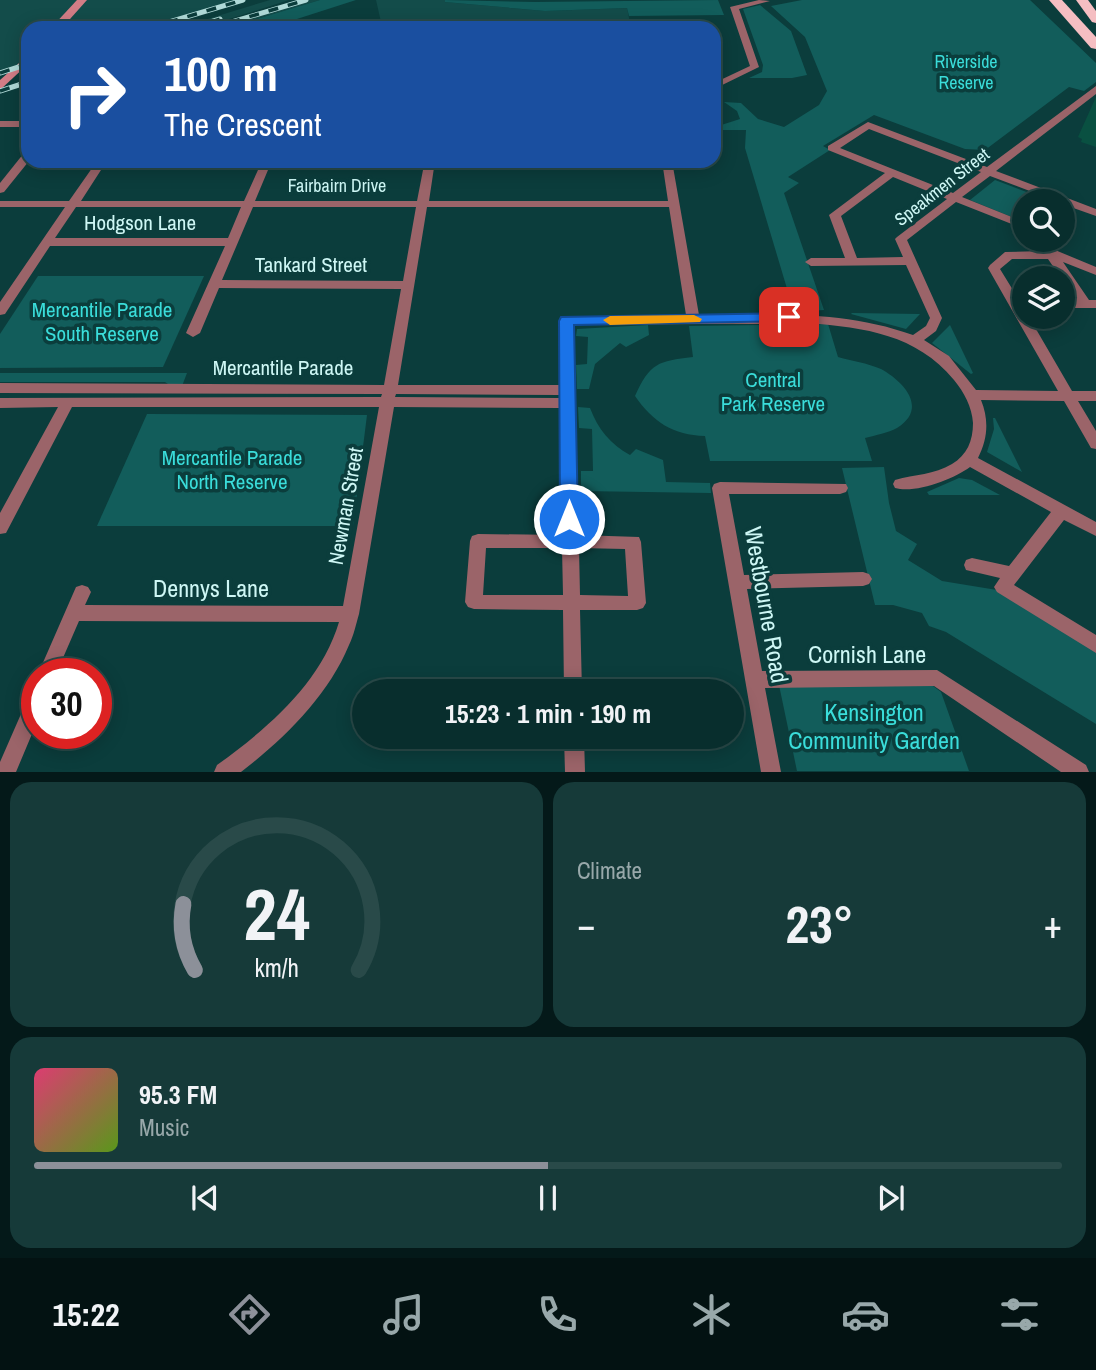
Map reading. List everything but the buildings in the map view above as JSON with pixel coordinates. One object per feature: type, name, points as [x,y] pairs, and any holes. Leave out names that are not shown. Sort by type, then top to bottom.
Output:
[{"type":"highway","points":[[1055,0],[1096,45]]},
{"type":"highway","points":[[1082,0],[1096,19]]},
{"type":"highway","points":[[1081,30],[1096,29]]},
{"type":"street","points":[[62,21],[82,0]]},
{"type":"street","points":[[721,83],[754,67],[734,6],[766,1]]},
{"type":"street","points":[[0,87],[21,65]]},
{"type":"street","name":"Speakmen Street","points":[[915,341],[931,328],[936,318],[901,239],[1096,89]]},
{"type":"street","points":[[0,124],[21,124]]},
{"type":"street","points":[[1012,221],[832,148],[868,125],[1031,189]]},
{"type":"street","points":[[0,190],[21,164]]},
{"type":"street","points":[[0,311],[97,168]]},
{"type":"street","name":"Tankard Street","points":[[193,333],[264,168]]},
{"type":"street","name":"Newman Street","points":[[224,772],[258,748],[308,696],[339,649],[349,614],[429,168]]},
{"type":"street","points":[[668,168],[693,319]]},
{"type":"street","points":[[852,262],[835,215],[893,172]]},
{"type":"street","name":"Fairbairn Drive","points":[[0,204],[674,204]]},
{"type":"street","points":[[1075,206],[1096,213]]},
{"type":"street","name":"Hodgson Lane","points":[[47,242],[233,242]]},
{"type":"street","points":[[1051,254],[1091,304]]},
{"type":"street","points":[[1012,294],[993,268],[1009,255],[1051,254],[1096,271]]},
{"type":"street","points":[[811,262],[910,261]]},
{"type":"street","name":"Tankard Street","points":[[214,284],[409,285]]},
{"type":"street","points":[[573,679],[566,321],[813,317],[885,330],[915,341],[941,357],[961,375],[980,412],[981,430],[975,450],[968,459],[929,481],[901,484]]},
{"type":"street","points":[[1032,329],[1096,444]]},
{"type":"street","name":"Mercantile Parade","points":[[0,388],[389,396],[566,396]]},
{"type":"street","points":[[972,395],[1096,396]]},
{"type":"street","name":"Mercantile Parade","points":[[0,403],[389,396]]},
{"type":"street","points":[[0,528],[4,512],[67,403]]},
{"type":"street","points":[[968,459],[1096,530]]},
{"type":"street","name":"Westbourne Road","points":[[771,772],[720,488],[840,488]]},
{"type":"street","points":[[1061,511],[1003,587],[1096,645]]},
{"type":"street","points":[[478,541],[569,541],[634,542],[637,603],[474,601],[478,541]]},
{"type":"street","points":[[972,565],[1013,574]]},
{"type":"street","points":[[737,582],[863,579]]},
{"type":"street","points":[[54,658],[82,592]]},
{"type":"street","name":"Dennys Lane","points":[[73,613],[349,614]]},
{"type":"street","name":"Cornish Lane","points":[[754,680],[937,678],[1079,772]]},
{"type":"street","points":[[6,772],[21,736]]},
{"type":"street","points":[[574,749],[575,772]]},
{"type":"shaded area","points":[[0,0],[238,0],[167,21],[21,21],[21,64],[0,70]]},
{"type":"shaded area","points":[[270,0],[289,0],[223,21],[201,21]]},
{"type":"shaded area","points":[[300,0],[320,0],[250,21],[230,21]]},
{"type":"shaded area","points":[[376,0],[445,0],[545,11],[627,8],[630,21],[381,21]]},
{"type":"green space","points":[[320,0],[356,0],[291,21],[250,21]]},
{"type":"green space","points":[[445,0],[718,0],[724,15],[629,16],[627,8],[545,11]]},
{"type":"green space","name":"Riverside Reserve","points":[[802,0],[1030,0],[1096,63],[1096,82],[1084,91],[1069,87],[985,150],[965,149],[874,115],[823,146],[830,150],[788,177],[799,183],[784,193],[824,310],[794,312],[745,148],[746,130],[721,130],[721,125],[740,119],[737,111],[724,102],[741,103],[758,119],[784,127],[819,105],[827,91],[805,37],[771,6]]},
{"type":"green space","points":[[760,5],[791,31],[807,75],[792,78],[749,78],[762,72],[763,65],[743,9]]},
{"type":"green space","points":[[995,180],[1019,189],[1012,189],[1012,217],[970,200]]},
{"type":"green space","name":"Mercantile Parade South Reserve","points":[[38,276],[204,276],[163,367],[0,368],[0,334]]},
{"type":"green space","points":[[852,313],[920,314],[906,329]]},
{"type":"green space","name":"Central Park Reserve","points":[[828,324],[838,357],[881,369],[889,374],[904,388],[912,404],[906,420],[897,428],[865,438],[872,461],[710,461],[705,436],[683,433],[665,425],[649,413],[635,396],[645,377],[656,366],[671,360],[693,357],[689,326]]},
{"type":"green space","points":[[648,325],[649,335],[626,347],[620,343],[595,364],[589,389],[577,389],[576,365],[587,364],[588,337],[576,336],[577,329]]},
{"type":"green space","points":[[950,325],[973,373],[971,374],[932,343]]},
{"type":"green space","points":[[0,373],[187,373],[182,386],[171,386],[165,382],[0,382]]},
{"type":"green space","points":[[578,407],[590,408],[606,435],[623,451],[630,455],[636,449],[663,460],[666,482],[710,483],[711,493],[581,491],[581,471],[593,471],[592,429],[579,428]]},
{"type":"green space","name":"Mercantile Parade North Reserve","points":[[147,414],[367,415],[353,526],[97,526]]},
{"type":"green space","points":[[993,418],[1022,472],[987,452],[994,429]]},
{"type":"green space","points":[[884,467],[896,531],[917,544],[908,560],[942,581],[997,590],[1096,651],[1096,724],[946,632],[929,626],[922,613],[893,605],[875,605],[842,468]]},
{"type":"green space","points":[[959,478],[972,480],[1000,495],[929,495],[927,492]]},
{"type":"green space","name":"Kensington Community Garden","points":[[929,683],[941,692],[969,771],[797,771],[779,685]]},
{"type":"railway","points":[[172,21],[243,0]]},
{"type":"railway","points":[[235,21],[306,0]]},
{"type":"railway","points":[[214,21],[220,19]]},
{"type":"railway","points":[[0,73],[21,66]]},
{"type":"railway","points":[[0,91],[21,84]]},
{"type":"slow traffic","points":[[610,320],[694,319]]},
{"type":"route","points":[[569,519],[566,321],[789,317]]}]
